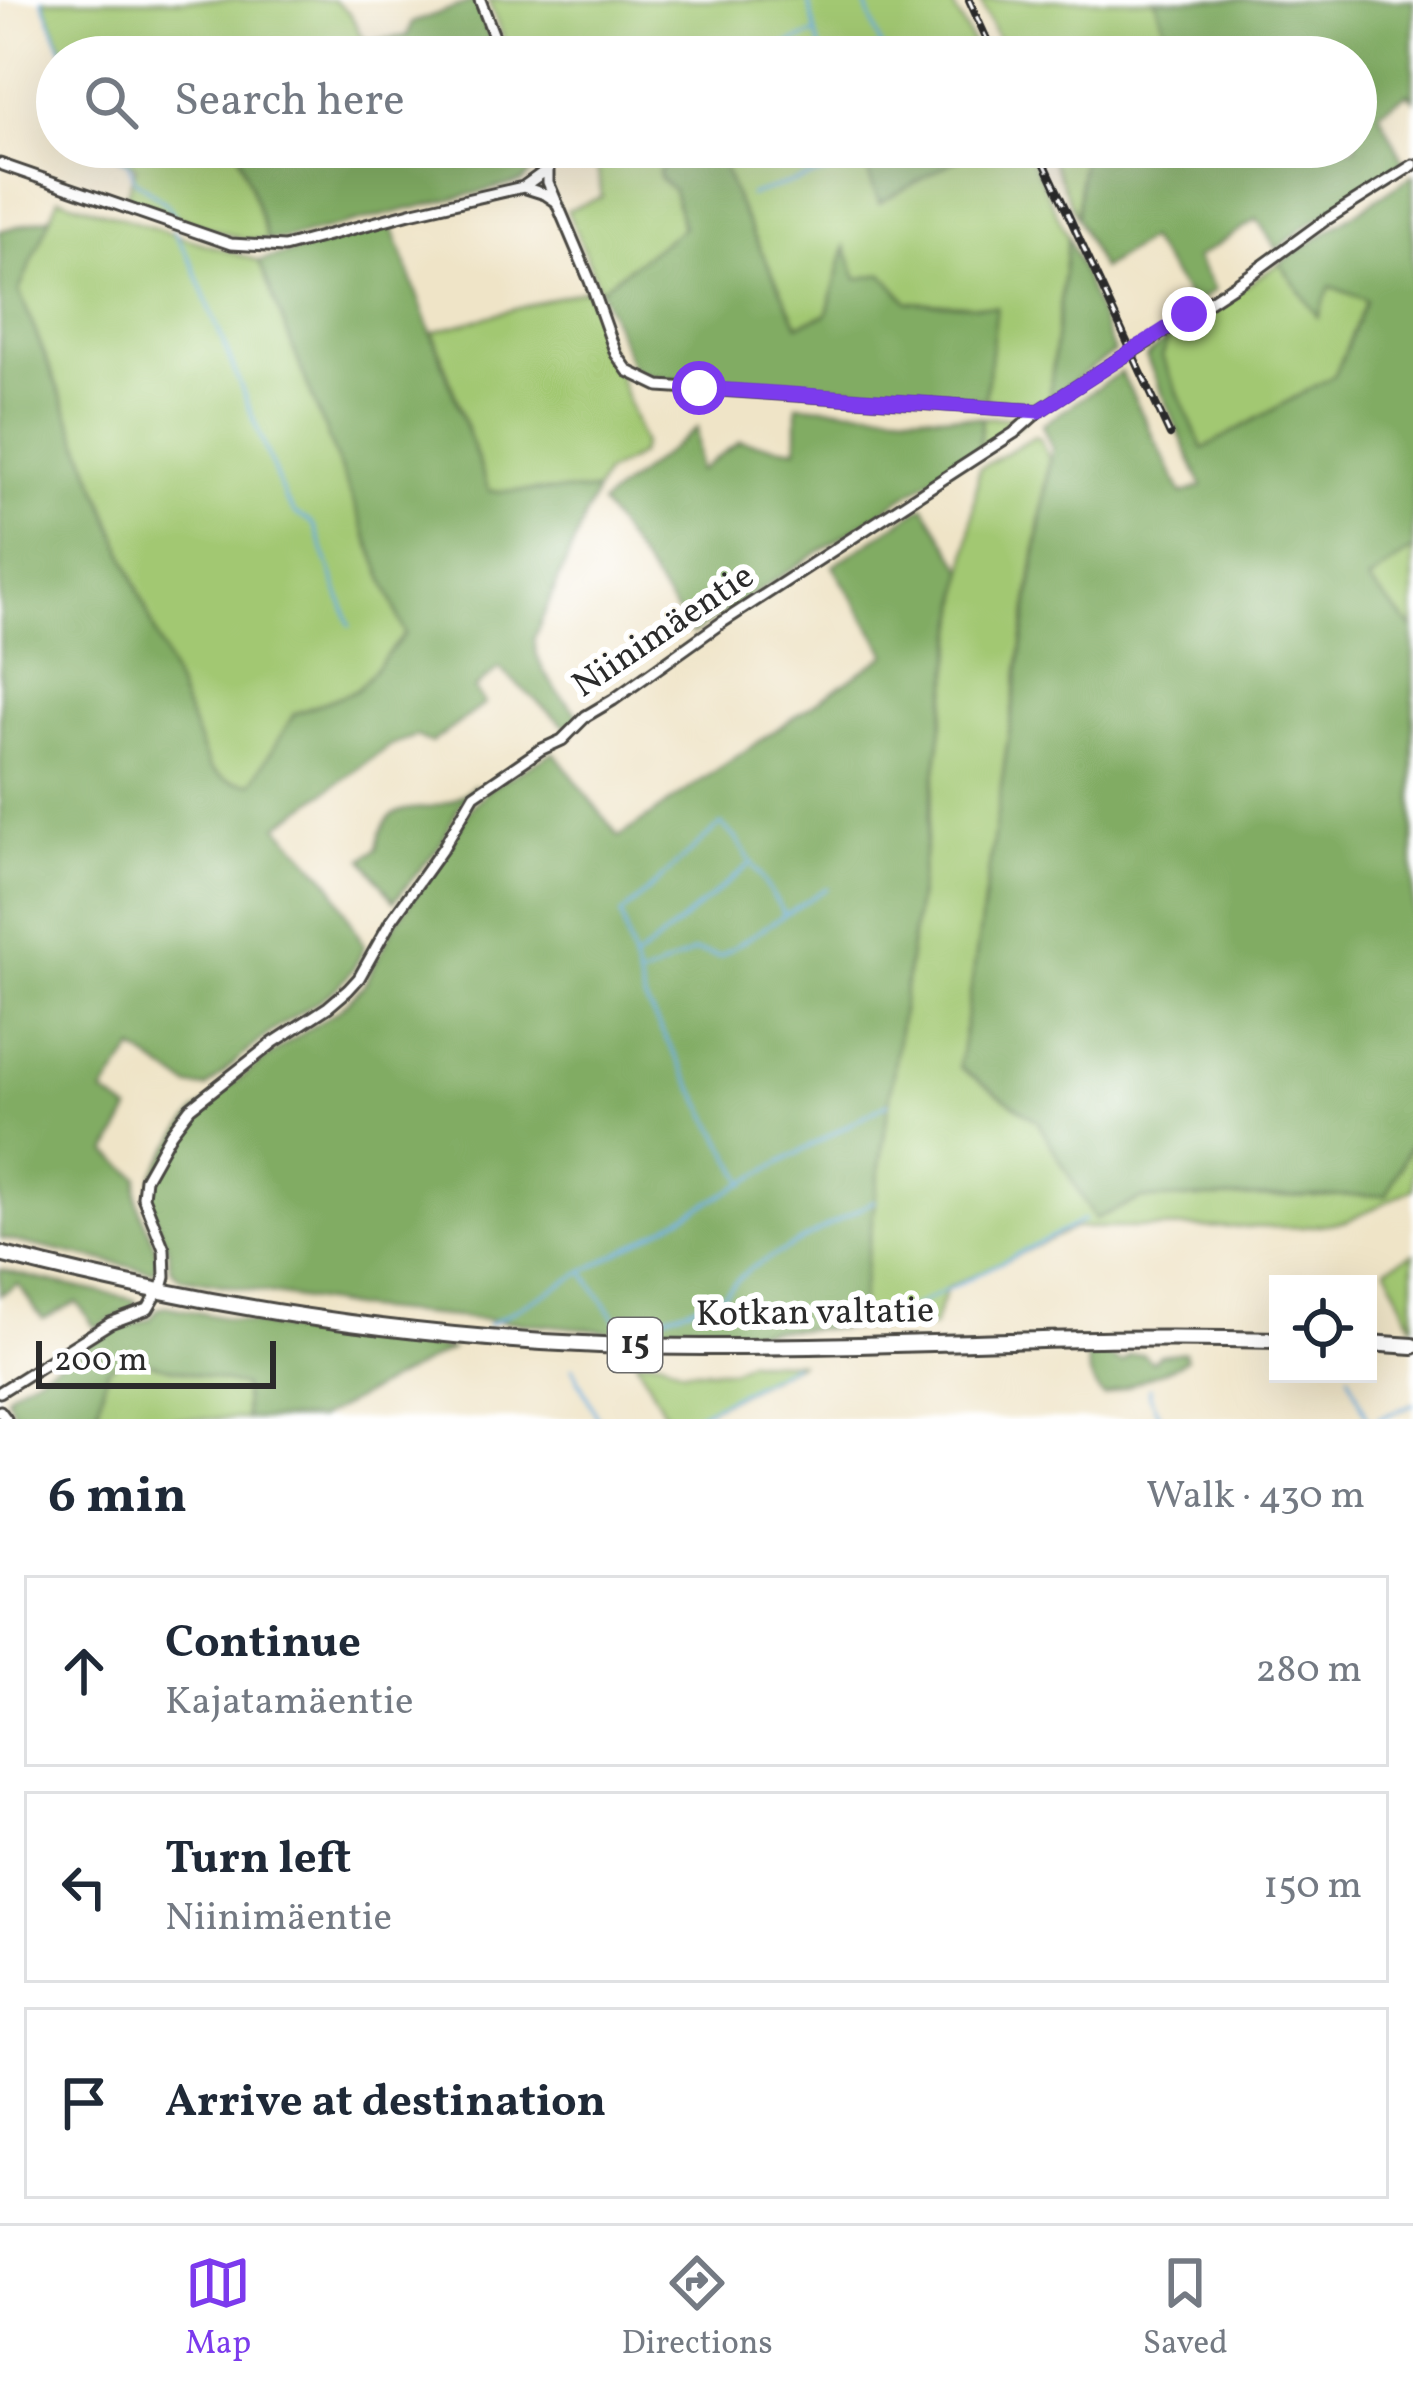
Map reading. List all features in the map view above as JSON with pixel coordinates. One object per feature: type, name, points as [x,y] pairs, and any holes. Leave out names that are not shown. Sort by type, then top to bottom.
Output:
[{"type":"highway","name":"Kotkan valtatie","points":[[0,1254],[160,1292],[489,1338],[709,1347],[1269,1340]]},
{"type":"highway","points":[[1377,1344],[1413,1346]]},
{"type":"street","points":[[480,0],[494,36]]},
{"type":"street","points":[[0,164],[231,244],[258,248],[284,248],[523,188],[548,169]]},
{"type":"street","name":"Niinimäentie","points":[[160,1292],[164,1249],[143,1196],[145,1179],[171,1133],[190,1108],[274,1042],[328,1007],[359,978],[371,952],[474,795],[562,740],[586,716],[721,623],[1413,165]]},
{"type":"street","points":[[548,169],[548,182],[616,354],[628,371],[645,381],[659,386],[1039,411]]},
{"type":"street","points":[[523,188],[559,203]]},
{"type":"street","points":[[0,1392],[110,1324],[148,1310],[160,1292]]},
{"type":"street","points":[[0,1411],[6,1419]]},
{"type":"green space","points":[[43,0],[333,0],[350,13],[361,36],[58,36]]},
{"type":"green space","points":[[475,0],[489,36],[407,36],[412,23]]},
{"type":"green space","points":[[488,0],[950,0],[969,36],[503,36]]},
{"type":"green space","points":[[980,0],[1155,0],[1167,36],[996,36]]},
{"type":"green space","points":[[1155,0],[1413,0],[1413,99],[1408,93],[1379,112],[1404,162],[1277,249],[1257,219],[1196,258],[1215,290],[1193,305],[1148,239],[1101,269],[1077,218],[1081,168],[1377,168],[1377,36],[1167,36]]},
{"type":"green space","points":[[136,168],[244,168],[268,240],[242,239],[125,199]]},
{"type":"green space","points":[[244,168],[535,168],[522,182],[268,240]]},
{"type":"green space","points":[[597,168],[663,168],[660,178],[673,190],[683,228],[600,289],[567,210],[602,197]]},
{"type":"green space","points":[[724,168],[1035,168],[1068,237],[1049,398],[1035,403],[985,399],[996,307],[908,302],[883,274],[857,280],[844,250],[827,314],[798,325]]},
{"type":"green space","points":[[724,168],[798,325],[827,314],[845,247],[857,279],[883,274],[908,302],[997,307],[985,399],[668,379],[632,367],[600,289],[683,228],[673,190],[660,178],[659,170]]},
{"type":"green space","points":[[866,168],[942,168],[879,203]]},
{"type":"green space","points":[[1055,168],[1081,168],[1077,218]]},
{"type":"green space","points":[[1413,175],[1413,549],[1368,581],[1413,629],[1413,1140],[1387,1195],[1141,1199],[1095,1219],[1037,1121],[959,1067],[1052,449],[1042,425],[1121,372],[1182,494],[1202,486],[1146,357],[1169,337],[1162,357],[1203,449],[1335,375],[1366,300],[1330,286],[1318,317],[1280,263]]},
{"type":"green space","points":[[59,198],[259,261],[406,635],[357,690],[294,714],[252,783],[229,780],[209,767],[19,290]]},
{"type":"green space","points":[[51,217],[19,291],[209,767],[224,778],[252,783],[294,714],[357,690],[405,634],[259,261],[392,226],[489,491],[596,491],[534,638],[544,671],[580,717],[567,728],[499,668],[474,689],[485,704],[431,743],[416,736],[391,745],[278,826],[330,882],[364,946],[349,974],[259,1041],[206,1088],[189,1086],[134,1049],[103,1093],[130,1111],[108,1153],[138,1177],[139,1207],[156,1252],[154,1272],[0,1238],[0,231]]},
{"type":"green space","points":[[1068,237],[1114,352],[1049,398]]},
{"type":"green space","points":[[1280,263],[1317,316],[1330,286],[1367,300],[1335,375],[1202,449],[1162,357],[1169,337]]},
{"type":"green space","points":[[587,289],[643,443],[639,455],[605,474],[596,491],[489,491],[433,332]]},
{"type":"green space","points":[[797,405],[982,418],[979,448],[692,634],[601,504],[697,428],[698,471],[740,441],[797,449]]},
{"type":"green space","points":[[1024,417],[1022,423],[979,448],[982,418]]},
{"type":"green space","points":[[1035,436],[1049,459],[1001,785],[1413,824],[1387,1194],[1413,1140],[1413,1189],[1347,1221],[1305,1227],[1074,1228],[947,1288],[933,1327],[857,1328],[979,469]],"holes":[[[1225,1188],[1331,1196],[1141,1199]]]},
{"type":"green space","points":[[924,506],[964,570],[857,1328],[638,1333],[364,1309],[180,1278],[171,1269],[147,1196],[154,1173],[195,1112],[340,1009],[364,985],[394,926],[470,809],[490,788],[554,752],[619,837],[887,654],[833,566]]},
{"type":"green space","points":[[1413,549],[1413,629],[1368,581]]},
{"type":"green space","points":[[476,784],[441,844],[394,901],[363,859],[377,849],[387,821],[404,810],[451,801]]},
{"type":"green space","points":[[1413,1253],[1413,1327],[1386,1268]]},
{"type":"green space","points":[[0,1269],[135,1300],[135,1307],[95,1328],[77,1302],[43,1319],[18,1284],[0,1295]]},
{"type":"green space","points":[[165,1306],[307,1334],[451,1349],[318,1419],[246,1419],[243,1386],[125,1357],[107,1370],[96,1419],[17,1419],[7,1397],[11,1391],[110,1331],[150,1319]]},
{"type":"green space","points":[[1184,1352],[1187,1358],[1180,1364],[1104,1396],[1088,1365],[1088,1355],[1106,1355],[1122,1363],[1130,1355],[1143,1354],[1152,1362],[1160,1355]]},
{"type":"green space","points":[[124,1357],[244,1386],[246,1419],[96,1419],[107,1370]]},
{"type":"green space","points":[[636,1360],[662,1360],[682,1370],[732,1370],[748,1361],[801,1362],[689,1419],[668,1419]]},
{"type":"waterway","points":[[42,0],[57,36]]},
{"type":"waterway","points":[[808,0],[817,36]]},
{"type":"waterway","points":[[864,0],[877,36]]},
{"type":"waterway","points":[[808,36],[816,33]]},
{"type":"waterway","points":[[130,168],[135,180],[167,204],[176,219]]},
{"type":"waterway","points":[[750,195],[841,168]]},
{"type":"waterway","points":[[173,230],[192,263],[285,499],[295,514],[315,527],[350,625]]},
{"type":"waterway","points":[[746,1184],[644,999],[621,915],[721,824],[735,837],[785,915]]},
{"type":"waterway","points":[[634,961],[749,865]]},
{"type":"waterway","points":[[639,978],[695,951],[720,956],[827,888]]},
{"type":"waterway","points":[[488,1325],[888,1103]]},
{"type":"waterway","points":[[584,1273],[623,1330],[721,1296],[749,1269],[874,1201]]},
{"type":"waterway","points":[[874,1327],[1084,1220]]},
{"type":"waterway","points":[[688,1419],[793,1365]]},
{"type":"waterway","points":[[572,1367],[598,1419]]},
{"type":"waterway","points":[[1352,1383],[1368,1419]]},
{"type":"waterway","points":[[1150,1388],[1161,1419]]},
{"type":"waterway","points":[[1378,1419],[1413,1404]]},
{"type":"railway","points":[[969,0],[985,36]]},
{"type":"railway","points":[[1047,168],[1170,435]]},
{"type":"route","points":[[699,388],[1039,411],[1189,314]]}]
